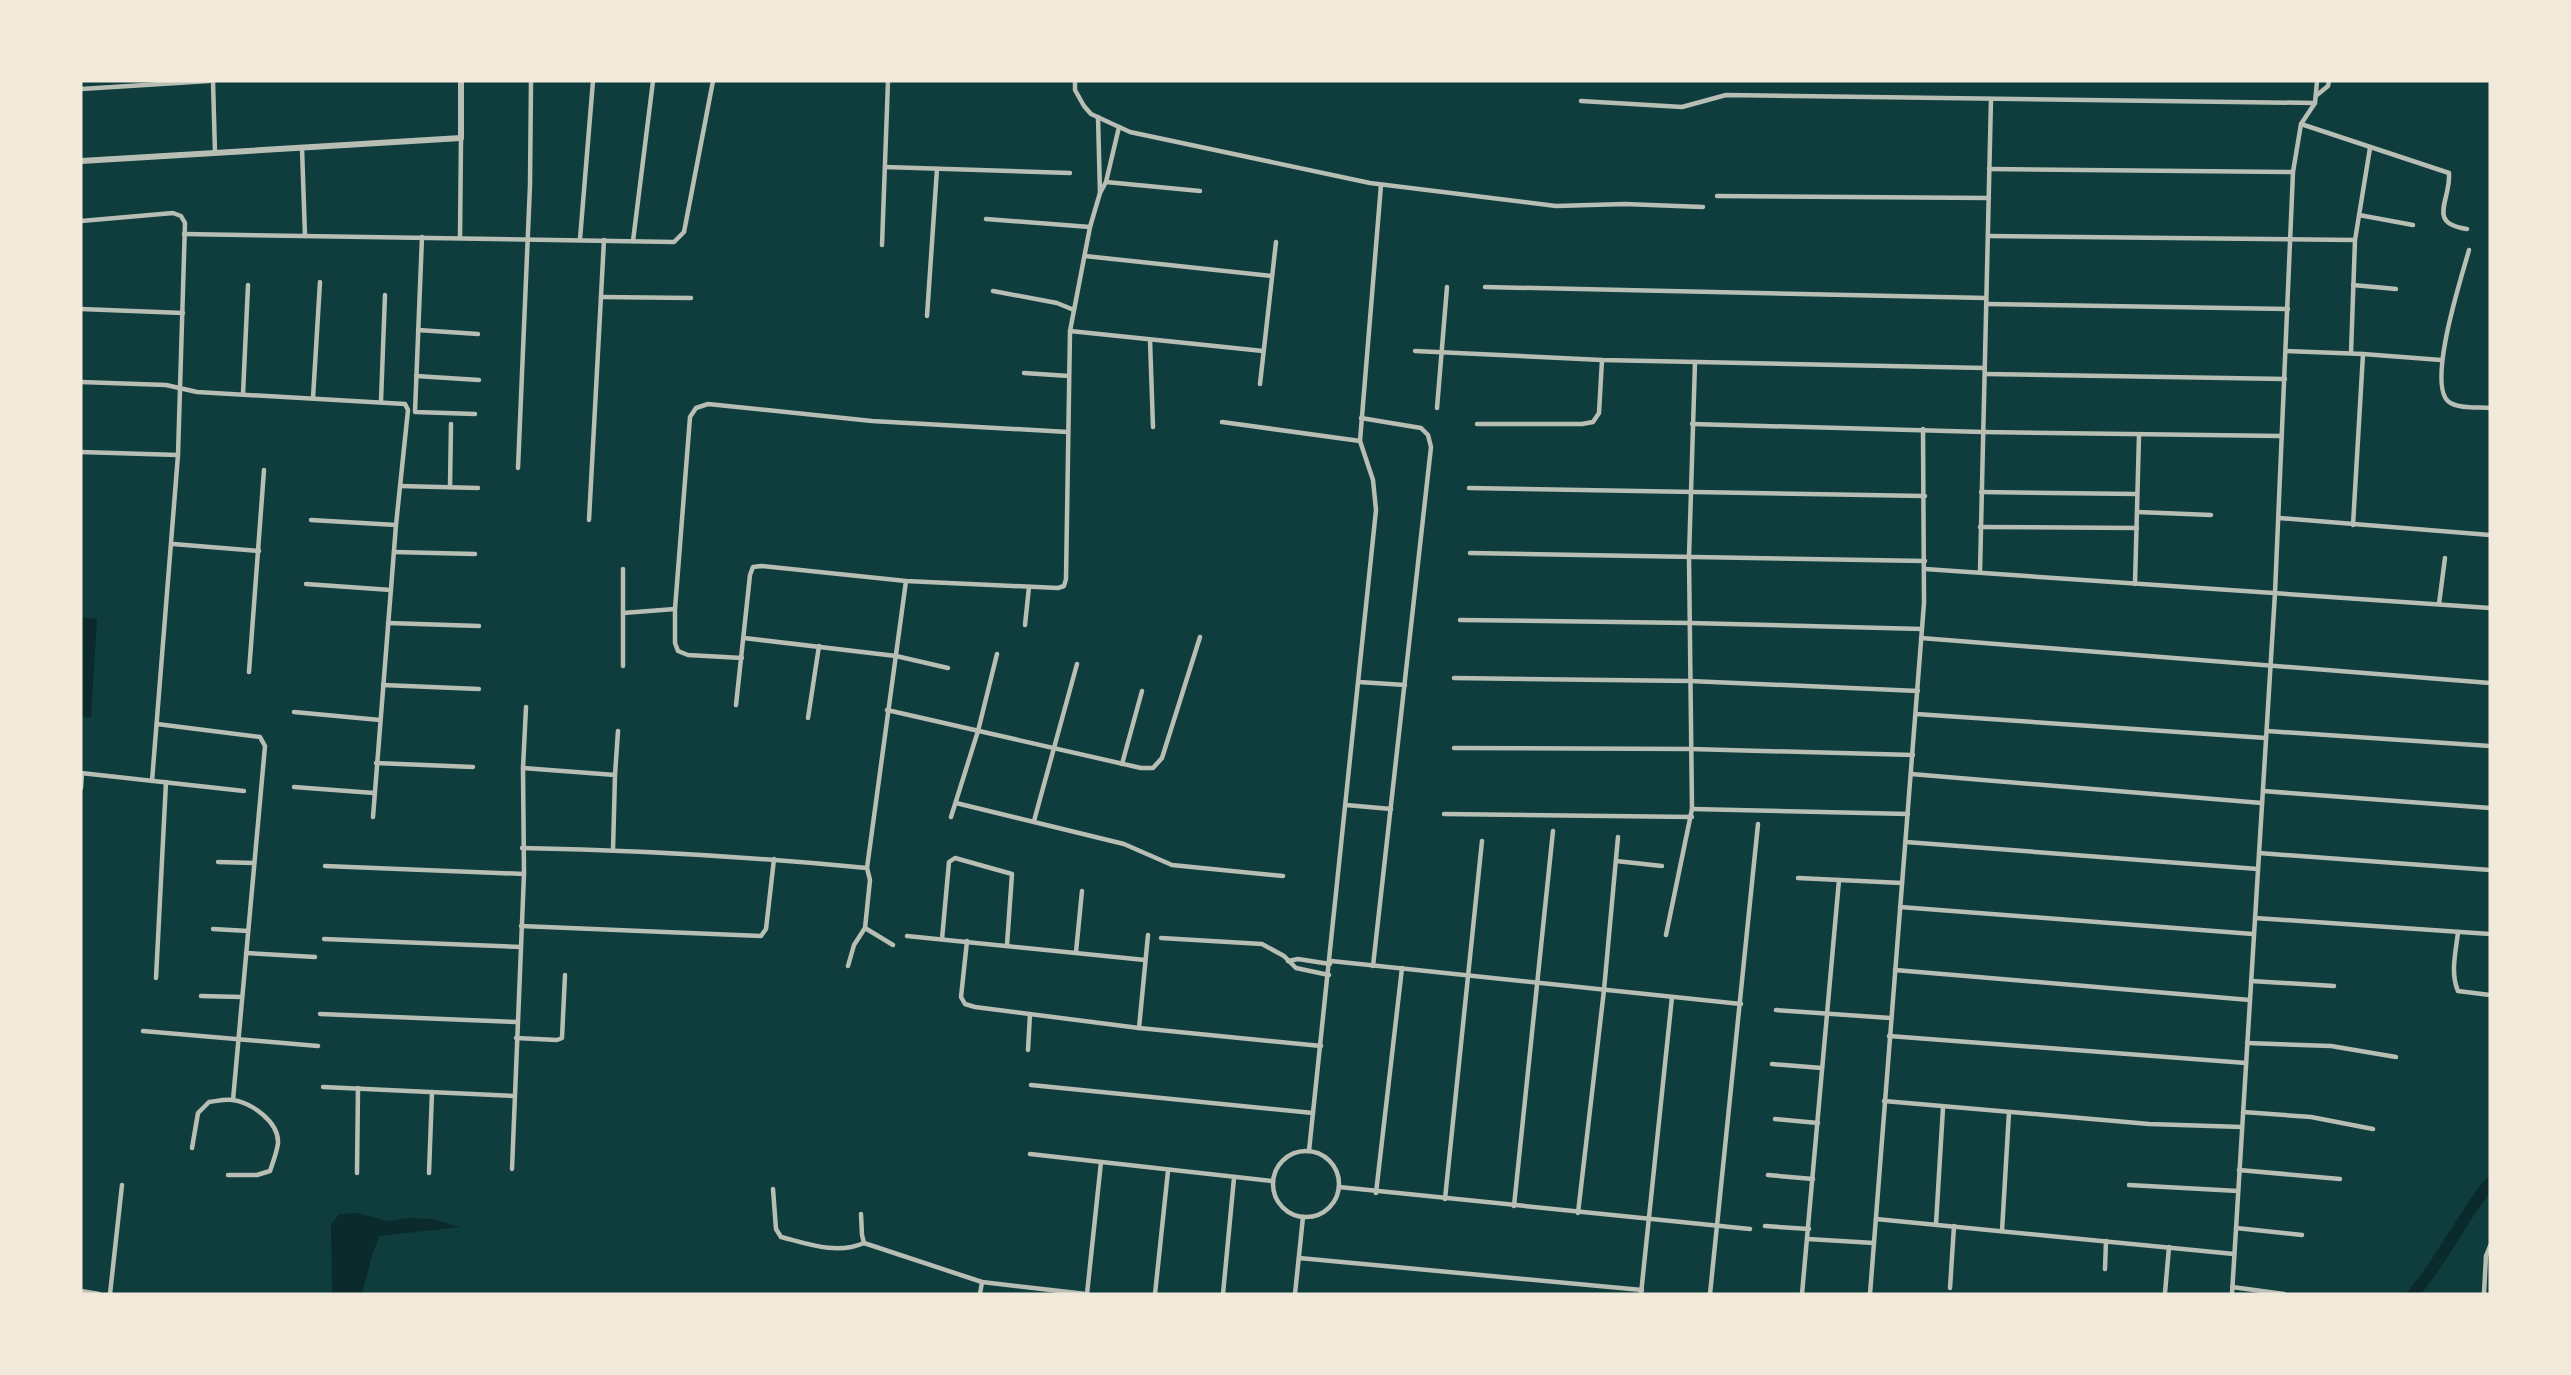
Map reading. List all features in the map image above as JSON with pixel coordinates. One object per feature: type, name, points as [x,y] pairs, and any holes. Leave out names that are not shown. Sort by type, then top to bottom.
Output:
[{"type":"street","points":[[81,89],[211,81],[215,153]]},
{"type":"street","points":[[460,237],[461,81]]},
{"type":"street","points":[[518,468],[531,81]]},
{"type":"street","points":[[580,239],[593,81]]},
{"type":"street","points":[[633,241],[653,81]]},
{"type":"street","points":[[184,234],[674,242],[684,232],[713,81]]},
{"type":"street","points":[[882,245],[888,81]]},
{"type":"street","points":[[1076,81],[1075,90],[1084,106],[1098,117],[1130,132],[1381,185],[1556,206],[1625,204],[1703,207]]},
{"type":"street","points":[[2232,1294],[2275,593],[2293,172],[2301,124],[2315,103],[2317,81]]},
{"type":"street","points":[[2317,95],[2328,86],[2329,81]]},
{"type":"street","points":[[1581,101],[1682,107],[1726,95],[2315,103]]},
{"type":"street","points":[[1980,572],[1991,99]]},
{"type":"street","points":[[1098,117],[1100,193]]},
{"type":"street","points":[[2301,124],[2448,173],[2443,215],[2452,227],[2467,230]]},
{"type":"street","points":[[736,705],[750,575],[753,567],[906,581],[1058,588],[1064,585],[1066,579],[1070,332],[1090,227],[1100,193],[1106,182],[1119,127]]},
{"type":"street","points":[[81,161],[461,138]]},
{"type":"street","points":[[302,148],[305,236]]},
{"type":"street","points":[[2351,353],[2355,240],[2370,148]]},
{"type":"street","points":[[885,167],[1070,173]]},
{"type":"street","points":[[927,316],[937,169]]},
{"type":"street","points":[[1989,169],[2293,172]]},
{"type":"street","points":[[1106,182],[1200,191]]},
{"type":"street","points":[[1309,1151],[1331,963],[1376,510],[1373,480],[1360,441],[1381,185]]},
{"type":"street","points":[[1717,196],[1989,198]]},
{"type":"street","points":[[81,221],[173,213],[181,216],[184,223],[182,389],[172,544],[152,781]]},
{"type":"street","points":[[2359,215],[2413,225]]},
{"type":"street","points":[[986,219],[1090,227]]},
{"type":"street","points":[[1988,236],[2355,240]]},
{"type":"street","points":[[422,237],[414,412],[475,414]]},
{"type":"street","points":[[589,520],[604,240]]},
{"type":"street","points":[[1260,384],[1275,242]]},
{"type":"street","points":[[2469,250],[2441,360],[2442,388],[2448,401],[2454,404],[2490,408]]},
{"type":"street","points":[[1085,256],[1272,276]]},
{"type":"street","points":[[313,398],[320,282]]},
{"type":"street","points":[[243,394],[248,285]]},
{"type":"street","points":[[2353,285],[2396,289]]},
{"type":"street","points":[[1437,408],[1447,287]]},
{"type":"street","points":[[1485,287],[1986,298]]},
{"type":"street","points":[[993,291],[1057,303],[1074,310]]},
{"type":"street","points":[[381,401],[385,295]]},
{"type":"street","points":[[601,297],[691,298]]},
{"type":"street","points":[[1986,304],[2288,309]]},
{"type":"street","points":[[81,309],[183,313]]},
{"type":"street","points":[[418,330],[478,334]]},
{"type":"street","points":[[1070,332],[1263,351]]},
{"type":"street","points":[[1150,340],[1153,427]]},
{"type":"street","points":[[1415,351],[1602,360],[2285,379]]},
{"type":"street","points":[[2286,351],[2441,360]]},
{"type":"street","points":[[2353,525],[2364,354]]},
{"type":"street","points":[[1477,424],[1582,424],[1593,422],[1599,413],[1602,360]]},
{"type":"street","points":[[1665,935],[1692,817],[1689,557],[1695,362]]},
{"type":"street","points":[[1024,373],[1069,376]]},
{"type":"street","points":[[416,376],[479,380]]},
{"type":"street","points":[[81,382],[166,385],[182,389],[243,394],[405,404],[408,410],[396,525],[373,817]]},
{"type":"street","points":[[742,658],[688,655],[678,651],[675,643],[675,609],[690,417],[696,408],[708,404],[872,421],[1068,432]]},
{"type":"street","points":[[1361,418],[1421,428],[1428,435],[1431,447],[1373,966]]},
{"type":"street","points":[[1222,422],[1360,441]]},
{"type":"street","points":[[450,487],[451,424]]},
{"type":"street","points":[[1692,424],[1983,432],[2282,436]]},
{"type":"street","points":[[1870,1294],[1922,629],[1925,569],[1923,429]]},
{"type":"street","points":[[2135,584],[2139,435]]},
{"type":"street","points":[[81,452],[178,454]]},
{"type":"street","points":[[249,672],[264,470]]},
{"type":"street","points":[[400,486],[478,488]]},
{"type":"street","points":[[1469,488],[1691,490],[1925,496]]},
{"type":"street","points":[[1981,492],[2137,494]]},
{"type":"street","points":[[2137,512],[2211,514]]},
{"type":"street","points":[[2279,519],[2490,535]]},
{"type":"street","points":[[311,520],[396,525]]},
{"type":"street","points":[[1980,527],[2137,528]]},
{"type":"street","points":[[172,544],[259,551]]},
{"type":"street","points":[[394,552],[475,554]]},
{"type":"street","points":[[1470,553],[1925,561]]},
{"type":"street","points":[[2439,604],[2445,558]]},
{"type":"street","points":[[623,569],[623,666]]},
{"type":"street","points":[[1925,569],[2490,608]]},
{"type":"street","points":[[848,966],[854,945],[865,928],[870,880],[867,868],[906,581]]},
{"type":"street","points":[[306,584],[391,590]]},
{"type":"street","points":[[1024,625],[1029,587]]},
{"type":"street","points":[[623,612],[675,609]]},
{"type":"street","points":[[1460,620],[1922,629]]},
{"type":"street","points":[[388,623],[479,626]]},
{"type":"street","points":[[887,710],[1122,764],[1153,768],[1159,763],[1200,637]]},
{"type":"street","points":[[744,638],[896,656],[948,668]]},
{"type":"street","points":[[1921,638],[2490,683]]},
{"type":"street","points":[[808,718],[819,646]]},
{"type":"street","points":[[951,817],[978,731],[997,654]]},
{"type":"street","points":[[1034,821],[1077,664]]},
{"type":"street","points":[[1454,678],[1690,681],[1918,691]]},
{"type":"street","points":[[1359,682],[1405,685]]},
{"type":"street","points":[[383,685],[479,689]]},
{"type":"street","points":[[1122,764],[1142,691]]},
{"type":"street","points":[[512,1169],[524,874],[522,848],[526,707]]},
{"type":"street","points":[[294,712],[380,720]]},
{"type":"street","points":[[1916,714],[2266,738]]},
{"type":"street","points":[[157,724],[260,737],[264,741],[233,1100]]},
{"type":"street","points":[[613,850],[618,731]]},
{"type":"street","points":[[2267,731],[2490,746]]},
{"type":"street","points":[[1454,748],[1691,749],[1913,755]]},
{"type":"street","points":[[376,763],[473,767]]},
{"type":"street","points":[[523,768],[615,775]]},
{"type":"street","points":[[81,788],[81,773],[244,790]]},
{"type":"street","points":[[1911,774],[2262,803]]},
{"type":"street","points":[[156,978],[166,782]]},
{"type":"street","points":[[294,787],[374,793]]},
{"type":"street","points":[[2263,791],[2490,808]]},
{"type":"street","points":[[956,803],[1132,847],[1172,865],[1283,876]]},
{"type":"street","points":[[1347,805],[1390,809]]},
{"type":"street","points":[[1692,809],[1908,814]]},
{"type":"street","points":[[1444,814],[1692,817]]},
{"type":"street","points":[[1710,1294],[1758,824]]},
{"type":"street","points":[[1514,1206],[1553,831]]},
{"type":"street","points":[[1578,1213],[1604,990],[1618,837]]},
{"type":"street","points":[[1445,1199],[1482,841]]},
{"type":"street","points":[[1906,842],[2258,869]]},
{"type":"street","points":[[522,848],[613,850],[774,859],[867,868]]},
{"type":"street","points":[[2259,853],[2490,870]]},
{"type":"street","points":[[942,939],[949,862],[955,858],[1012,874],[1007,945]]},
{"type":"street","points":[[521,926],[761,936],[766,929],[774,859]]},
{"type":"street","points":[[1616,861],[1662,866]]},
{"type":"street","points":[[219,862],[254,863]]},
{"type":"street","points":[[325,866],[524,874]]},
{"type":"street","points":[[1798,878],[1902,883]]},
{"type":"street","points":[[1802,1294],[1839,880]]},
{"type":"street","points":[[1076,952],[1082,891]]},
{"type":"street","points":[[1900,907],[2253,934]]},
{"type":"street","points":[[2255,918],[2490,933]]},
{"type":"street","points":[[213,928],[248,931]]},
{"type":"street","points":[[865,928],[893,945]]},
{"type":"street","points":[[2458,932],[2454,972],[2454,983],[2458,991],[2490,995]]},
{"type":"street","points":[[1139,1028],[1148,935]]},
{"type":"street","points":[[908,936],[1145,960]]},
{"type":"street","points":[[1161,938],[1262,944],[1284,956],[1296,968],[1329,975]]},
{"type":"street","points":[[324,939],[520,947]]},
{"type":"street","points":[[967,941],[961,997],[965,1004],[975,1007],[1139,1028],[1321,1046]]},
{"type":"street","points":[[246,953],[315,957]]},
{"type":"street","points":[[1288,961],[1298,959],[1402,968],[1741,1004]]},
{"type":"street","points":[[1376,1193],[1402,968]]},
{"type":"street","points":[[1894,970],[2250,1000]]},
{"type":"street","points":[[516,1038],[557,1040],[562,1038],[565,975]]},
{"type":"street","points":[[2251,981],[2334,986]]},
{"type":"street","points":[[201,996],[242,997]]},
{"type":"street","points":[[1299,1258],[1642,1292],[1672,997]]},
{"type":"street","points":[[1776,1010],[1890,1018]]},
{"type":"street","points":[[320,1014],[517,1022]]},
{"type":"street","points":[[1028,1050],[1030,1014]]},
{"type":"street","points":[[143,1031],[318,1046]]},
{"type":"street","points":[[1889,1036],[2246,1063]]},
{"type":"street","points":[[2247,1043],[2331,1046],[2396,1057]]},
{"type":"street","points":[[1772,1064],[1822,1068]]},
{"type":"street","points":[[1031,1085],[1313,1113]]},
{"type":"street","points":[[323,1086],[514,1096]]},
{"type":"street","points":[[357,1173],[358,1088]]},
{"type":"street","points":[[429,1173],[432,1092]]},
{"type":"street","points":[[192,1148],[194,1124],[203,1106],[209,1102],[233,1100],[258,1110],[272,1125],[278,1143],[270,1170],[266,1173],[228,1175]]},
{"type":"street","points":[[1884,1101],[1943,1108],[2149,1124],[2242,1127]]},
{"type":"street","points":[[1936,1224],[1943,1108]]},
{"type":"street","points":[[2002,1231],[2009,1112]]},
{"type":"street","points":[[2243,1112],[2311,1116],[2373,1129]]},
{"type":"street","points":[[1775,1119],[1818,1124]]},
{"type":"street","points":[[1309,1151],[1321,1155],[1332,1163],[1338,1174],[1339,1187],[1335,1200],[1327,1210],[1316,1216],[1303,1217],[1290,1213],[1281,1205],[1275,1194],[1273,1181],[1277,1169],[1285,1159],[1296,1153],[1309,1151]]},
{"type":"street","points":[[1030,1154],[1273,1181]]},
{"type":"street","points":[[773,1189],[776,1229],[782,1237],[838,1248],[855,1247],[864,1243],[982,1282],[1087,1294],[1101,1162]]},
{"type":"street","points":[[1155,1294],[1168,1170]]},
{"type":"street","points":[[2239,1170],[2340,1179]]},
{"type":"street","points":[[1768,1175],[1813,1179]]},
{"type":"street","points":[[1222,1294],[1234,1178]]},
{"type":"street","points":[[110,1294],[122,1185]]},
{"type":"street","points":[[2130,1185],[2238,1191]]},
{"type":"street","points":[[1339,1187],[1376,1193],[1750,1229]]},
{"type":"street","points":[[861,1214],[861,1235],[864,1243]]},
{"type":"street","points":[[1295,1294],[1303,1217]]},
{"type":"street","points":[[1876,1219],[2234,1254]]},
{"type":"street","points":[[1765,1226],[1809,1229]]},
{"type":"street","points":[[1950,1288],[1954,1226]]},
{"type":"street","points":[[2236,1228],[2302,1235]]},
{"type":"street","points":[[1808,1239],[1874,1243]]},
{"type":"street","points":[[2105,1269],[2106,1241]]},
{"type":"street","points":[[2484,1294],[2486,1256],[2490,1246]]},
{"type":"street","points":[[2165,1293],[2169,1247]]},
{"type":"street","points":[[980,1294],[982,1282]]},
{"type":"street","points":[[2232,1287],[2284,1294]]},
{"type":"street","points":[[81,1290],[99,1294]]},
{"type":"water","points":[[81,617],[97,619],[91,718],[81,716]]},
{"type":"water","points":[[357,1213],[388,1221],[408,1218],[432,1219],[460,1227],[380,1236],[373,1252],[362,1294],[332,1294],[331,1225],[339,1214]]},
{"type":"waterway","points":[[2413,1294],[2434,1267],[2490,1183]]}]
